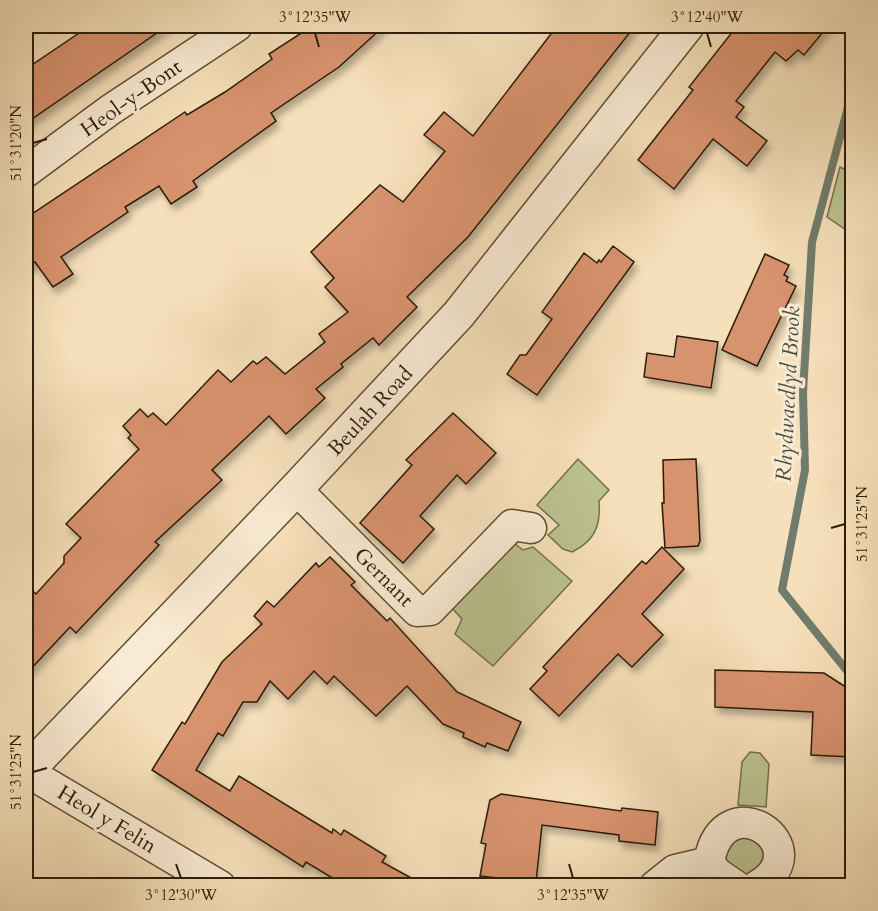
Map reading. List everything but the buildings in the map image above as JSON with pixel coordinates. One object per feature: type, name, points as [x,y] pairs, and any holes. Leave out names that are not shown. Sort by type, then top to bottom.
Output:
[{"type":"street","name":"Heol-y-Bont","points":[[26,172],[110,110],[237,26]]},
{"type":"street","name":"Beulah Road","points":[[26,772],[297,489],[459,314],[687,26]]},
{"type":"street","name":"Gernant","points":[[297,489],[417,611],[430,610],[512,525],[531,528]]},
{"type":"street","name":"Heol y Felin","points":[[26,772],[220,885]]},
{"type":"street","points":[[736,885],[717,873],[709,862],[712,846],[723,831],[740,823],[756,823],[768,831],[779,847],[778,862],[774,871],[769,879],[757,885]]},
{"type":"street","points":[[655,885],[675,870],[709,862]]},
{"type":"green space","points":[[840,167],[848,171],[852,167],[852,234],[827,217]]},
{"type":"green space","points":[[578,459],[609,490],[599,501],[599,518],[595,531],[586,543],[572,552],[563,549],[548,535],[559,525],[537,505]]},
{"type":"green space","points":[[514,543],[523,550],[533,547],[572,581],[493,666],[455,634],[462,619],[451,607]]},
{"type":"green space","points":[[750,752],[760,753],[769,764],[766,807],[738,805],[742,762]]},
{"type":"green space","points":[[754,834],[767,858],[753,874],[740,875],[725,861],[728,841]]},
{"type":"waterway","name":"Rhydwaedlyd Brook","points":[[852,92],[812,242],[803,392],[805,470],[782,590],[852,677]]}]
